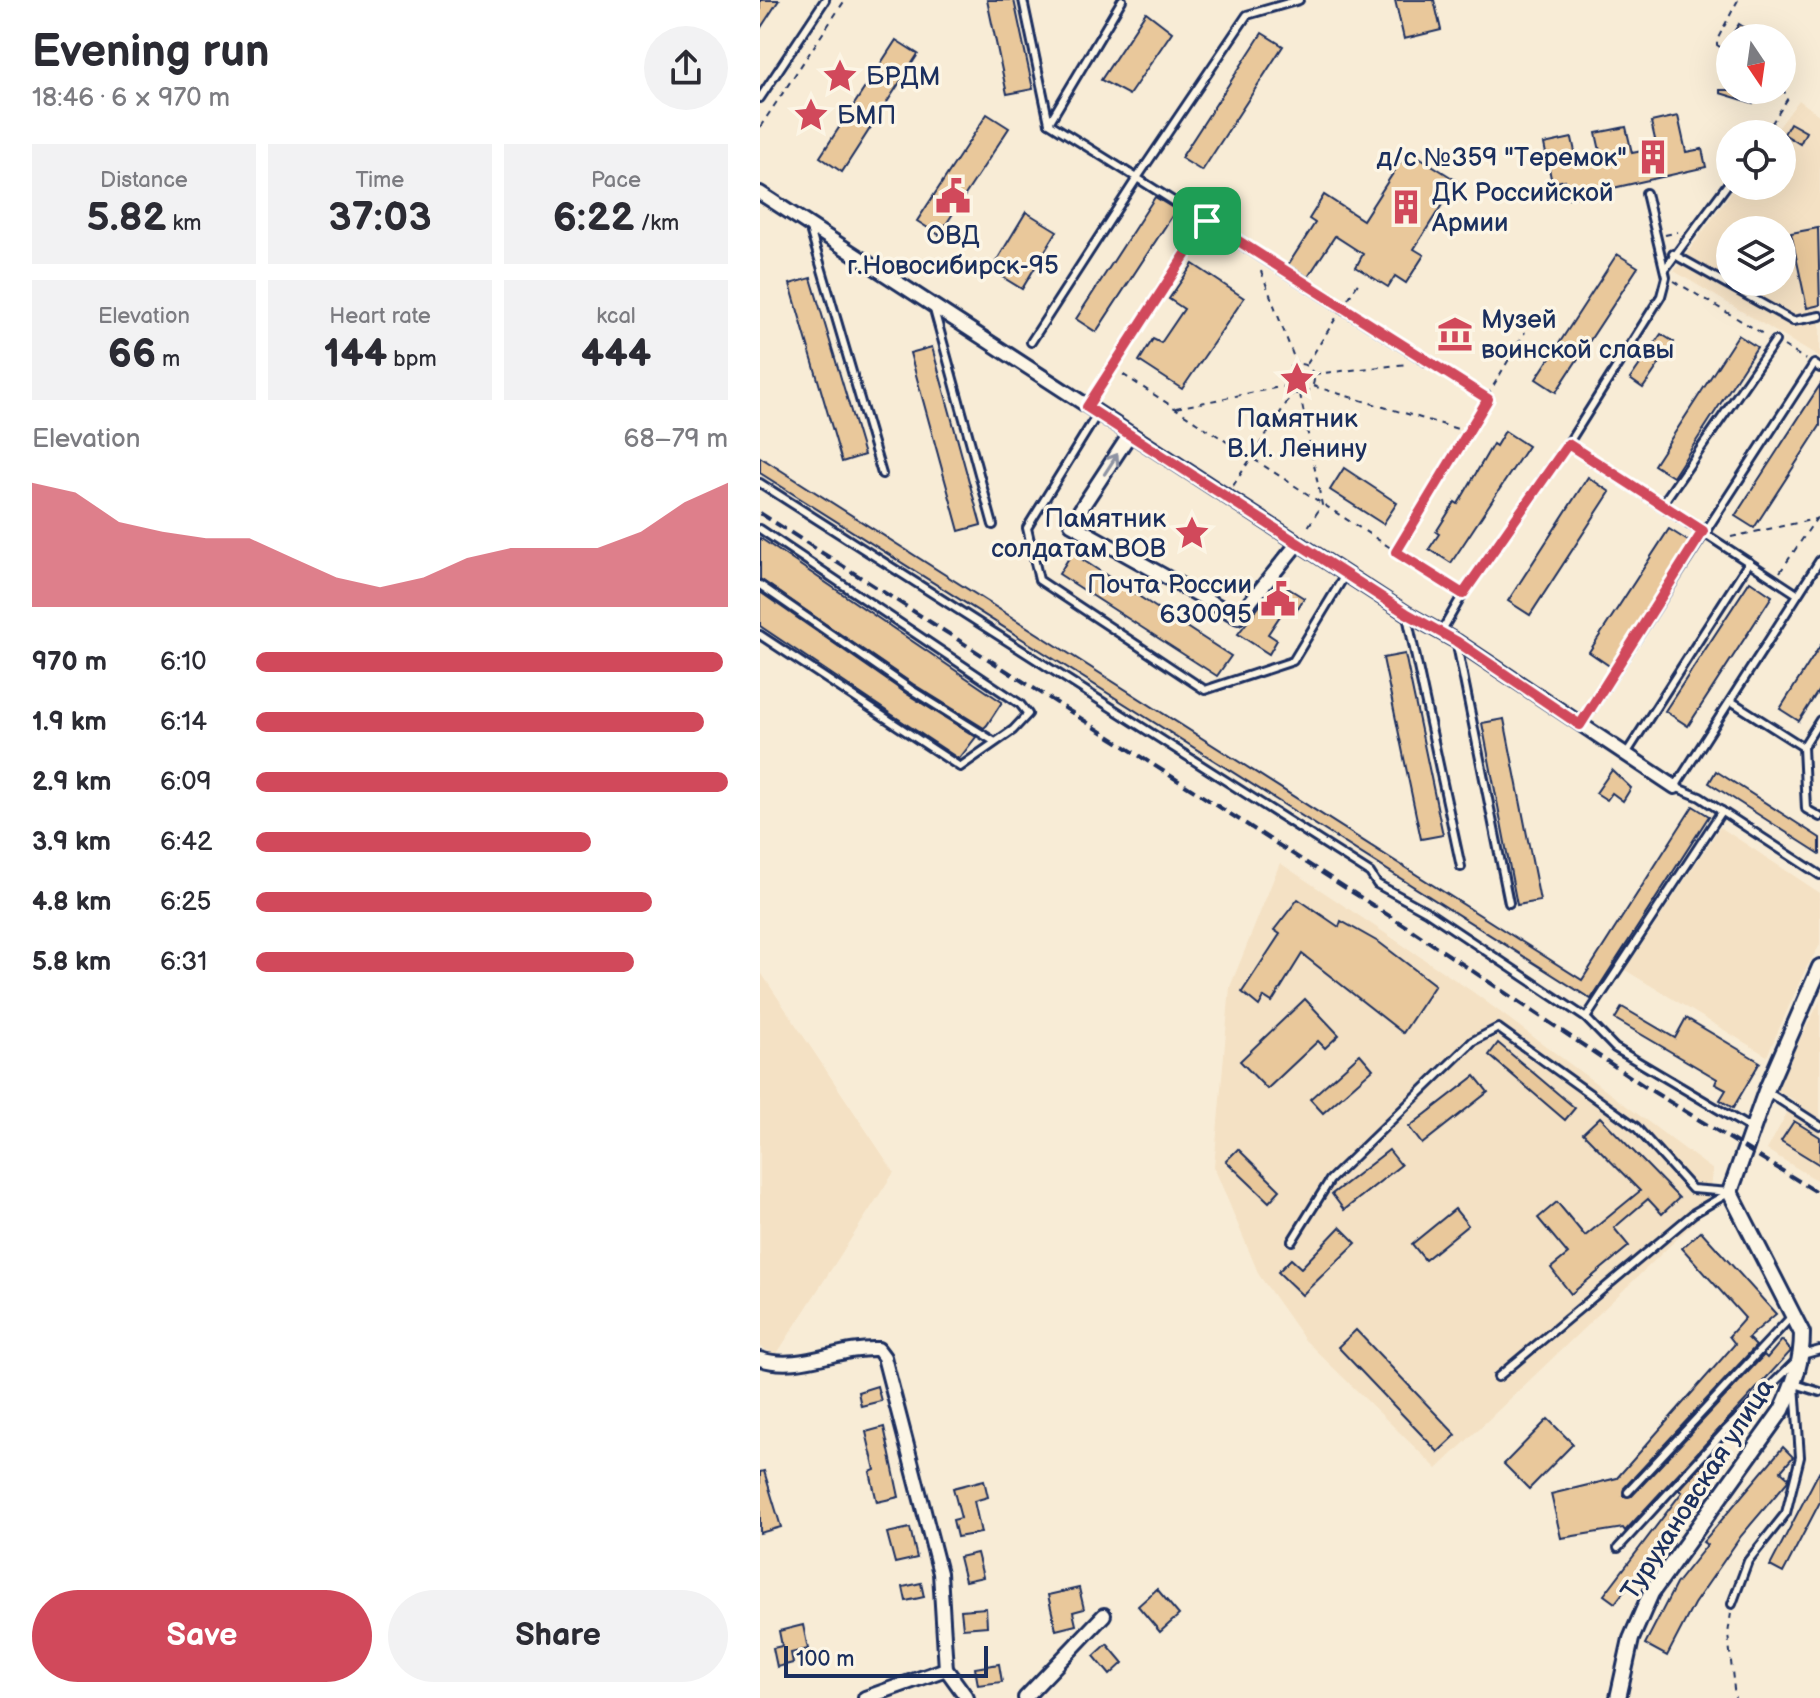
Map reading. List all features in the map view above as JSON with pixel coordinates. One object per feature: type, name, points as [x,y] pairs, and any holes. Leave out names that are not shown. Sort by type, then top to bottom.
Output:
[{"type":"street","points":[[760,193],[1406,613],[1456,641],[1675,787]]},
{"type":"street","points":[[1130,434],[1071,524],[1238,617],[1298,543]]},
{"type":"street","points":[[1730,1192],[1766,1091],[1818,974]]},
{"type":"street","name":"Турухановская улица","points":[[1618,1698],[1631,1639],[1651,1593],[1782,1410],[1795,1384],[1802,1355],[1802,1333],[1794,1313],[1730,1192]]},
{"type":"street","points":[[760,1359],[774,1364],[798,1363],[865,1348],[878,1349],[884,1357],[940,1573],[946,1669],[967,1698]]},
{"type":"street","points":[[1025,1698],[1104,1615]]},
{"type":"street","points":[[865,1698],[946,1669]]},
{"type":"lane","points":[[760,98],[825,0]]},
{"type":"lane","points":[[1023,0],[1049,123],[1427,362]]},
{"type":"lane","points":[[1049,123],[1122,0]]},
{"type":"lane","points":[[1031,342],[1247,15],[1275,2],[1299,0]]},
{"type":"lane","points":[[1646,193],[1654,238],[1665,273]]},
{"type":"lane","points":[[1441,632],[1463,594],[1568,444],[1661,296],[1665,273],[1673,254],[1716,200]]},
{"type":"lane","points":[[809,226],[882,474]]},
{"type":"lane","points":[[1673,254],[1793,321],[1820,316]]},
{"type":"lane","points":[[933,306],[993,525]]},
{"type":"lane","points":[[1663,503],[1775,341]]},
{"type":"lane","points":[[1580,725],[1703,531],[1817,366]]},
{"type":"lane","points":[[1093,410],[1027,528],[1039,580],[1205,690],[1293,661],[1346,574]]},
{"type":"lane","points":[[1568,444],[1663,503],[1797,594]]},
{"type":"lane","points":[[760,483],[1370,873],[1377,884],[1426,911],[1586,1018],[1615,1048],[1753,1130]]},
{"type":"lane","points":[[760,529],[1020,704],[1028,714],[960,767],[760,635]]},
{"type":"lane","points":[[1820,560],[1675,787],[1722,811],[1820,875]]},
{"type":"lane","points":[[1625,755],[1749,562]]},
{"type":"lane","points":[[760,585],[910,689],[995,742]]},
{"type":"lane","points":[[1406,613],[1461,867]]},
{"type":"lane","points":[[1456,641],[1509,903]]},
{"type":"lane","points":[[1731,701],[1803,747]]},
{"type":"lane","points":[[1820,720],[1803,747],[1806,809],[1820,817]]},
{"type":"lane","points":[[1586,1018],[1722,811]]},
{"type":"lane","points":[[1292,1241],[1330,1180],[1473,1041],[1498,1028],[1636,1127],[1692,1189],[1730,1192]]},
{"type":"lane","points":[[1766,1091],[1820,1126]]},
{"type":"lane","points":[[1498,1377],[1694,1213],[1730,1192]]},
{"type":"lane","points":[[1628,1492],[1794,1313]]},
{"type":"lane","points":[[1618,1548],[1725,1431],[1802,1355],[1820,1350]]},
{"type":"lane","points":[[1732,1604],[1748,1561],[1786,1513],[1800,1457],[1795,1384],[1820,1392]]},
{"type":"path","points":[[760,127],[845,0]]},
{"type":"path","points":[[1725,24],[1738,0]]},
{"type":"path","points":[[1093,410],[1113,368],[1207,221]]},
{"type":"path","points":[[1654,238],[1695,229]]},
{"type":"path","points":[[1253,250],[1296,363]]},
{"type":"path","points":[[1665,273],[1817,366]]},
{"type":"path","points":[[1307,365],[1359,282]]},
{"type":"path","points":[[1396,552],[1525,332]]},
{"type":"path","points":[[1314,374],[1427,362],[1488,399]]},
{"type":"path","points":[[1313,386],[1314,374],[1307,365],[1296,363],[1288,367],[1283,376],[1285,386],[1293,393],[1300,394],[1313,386],[1468,432]]},
{"type":"path","points":[[1113,368],[1251,460],[1463,594]]},
{"type":"path","points":[[1174,408],[1285,386]]},
{"type":"path","points":[[1227,497],[1293,393]]},
{"type":"path","points":[[1298,543],[1322,505],[1300,394]]},
{"type":"path","points":[[1775,579],[1820,513]]},
{"type":"path","points":[[1717,540],[1816,519]]},
{"type":"path","points":[[1732,1604],[1728,1634],[1735,1698]]},
{"type":"shaded area","points":[[1799,100],[1820,116],[1820,358],[1674,271],[1726,200],[1796,200],[1796,120],[1784,120]]},
{"type":"shaded area","points":[[1720,827],[1820,893],[1820,945],[1805,970],[1767,1056],[1625,970]]},
{"type":"shaded area","points":[[1280,863],[1473,992],[1713,1170],[1705,1212],[1437,1469],[1305,1340],[1259,1275],[1214,1167],[1230,987]]},
{"type":"shaded area","points":[[760,971],[894,1172],[776,1355],[760,1347]]},
{"type":"shaded area","points":[[1820,1001],[1820,1182],[1767,1150],[1794,1100],[1774,1089]]},
{"type":"building","points":[[760,0],[779,0],[760,29]]},
{"type":"building","points":[[987,0],[1014,0],[1033,89],[1007,94]]},
{"type":"building","points":[[1395,0],[1434,0],[1441,30],[1404,39]]},
{"type":"building","points":[[1146,12],[1172,32],[1129,95],[1101,80]]},
{"type":"building","points":[[1262,33],[1283,46],[1202,171],[1181,158]]},
{"type":"building","points":[[896,40],[918,54],[842,172],[820,157]]},
{"type":"building","points":[[987,114],[1009,128],[939,235],[917,221]]},
{"type":"building","name":"д/с №359 \"Теремок\"","points":[[1678,116],[1686,152],[1702,149],[1706,167],[1569,198],[1565,180],[1552,183],[1544,144],[1572,138],[1578,166],[1602,160],[1596,133],[1626,127],[1632,153],[1657,148],[1651,122]]},
{"type":"building","points":[[1796,126],[1806,132],[1800,144],[1796,142]]},
{"type":"building","name":"ДК Российской Армии","points":[[1408,150],[1457,181],[1414,249],[1424,255],[1406,283],[1395,276],[1388,287],[1356,267],[1363,254],[1335,236],[1308,277],[1288,265],[1315,223],[1309,219],[1324,195],[1363,220]]},
{"type":"building","points":[[1155,197],[1176,210],[1096,332],[1076,319]]},
{"type":"building","points":[[1026,212],[1057,231],[1022,289],[991,270]]},
{"type":"building","points":[[1818,228],[1820,305],[1807,308],[1796,256],[1796,232]]},
{"type":"building","points":[[1617,254],[1638,267],[1556,392],[1536,379]]},
{"type":"building","points":[[1193,264],[1244,298],[1182,389],[1139,361],[1153,339],[1161,343],[1184,309],[1169,299]]},
{"type":"building","points":[[811,278],[864,455],[842,462],[790,284]]},
{"type":"building","points":[[1661,334],[1674,342],[1643,388],[1630,379]]},
{"type":"building","points":[[1738,335],[1757,347],[1673,477],[1654,465]]},
{"type":"building","points":[[932,347],[981,525],[959,531],[910,353]]},
{"type":"building","points":[[1820,385],[1820,426],[1754,528],[1735,516]]},
{"type":"building","points":[[1505,431],[1528,446],[1451,563],[1429,549],[1455,502],[1458,504],[1493,444],[1496,446]]},
{"type":"building","points":[[760,457],[1582,980],[1693,806],[1709,816],[1591,999],[760,473]]},
{"type":"building","points":[[1344,468],[1397,503],[1383,524],[1330,490]]},
{"type":"building","points":[[1588,477],[1610,492],[1530,615],[1508,601]]},
{"type":"building","points":[[1669,529],[1691,543],[1611,667],[1589,652]]},
{"type":"building","points":[[760,538],[1002,702],[987,725],[984,728],[913,684],[760,579]]},
{"type":"building","points":[[1072,553],[1231,656],[1217,676],[1059,574]]},
{"type":"building","points":[[1750,581],[1772,596],[1688,726],[1665,711]]},
{"type":"building","points":[[1278,582],[1304,598],[1295,613],[1286,607],[1268,634],[1277,640],[1269,654],[1238,634]]},
{"type":"building","points":[[760,592],[907,694],[976,737],[959,759],[888,712],[760,626]]},
{"type":"building","points":[[1820,646],[1820,688],[1799,721],[1780,709]]},
{"type":"building","points":[[1405,654],[1443,835],[1421,839],[1383,658]]},
{"type":"building","points":[[1504,719],[1540,901],[1517,905],[1482,723]]},
{"type":"building","points":[[1612,770],[1631,788],[1623,801],[1612,793],[1607,800],[1596,793]]},
{"type":"building","points":[[1716,771],[1820,838],[1820,854],[1709,783]]},
{"type":"building","points":[[1298,899],[1339,927],[1341,921],[1380,943],[1435,985],[1403,1033],[1302,954],[1272,1002],[1264,997],[1259,1006],[1242,992],[1280,934],[1274,930]]},
{"type":"building","points":[[1305,999],[1339,1035],[1325,1048],[1318,1041],[1267,1089],[1240,1061]]},
{"type":"building","points":[[1622,1007],[1675,1038],[1686,1018],[1760,1062],[1733,1108],[1720,1100],[1726,1090],[1715,1084],[1717,1079],[1615,1019]]},
{"type":"building","points":[[1498,1043],[1575,1108],[1565,1120],[1489,1055]]},
{"type":"building","points":[[1360,1054],[1373,1069],[1323,1113],[1310,1099]]},
{"type":"building","points":[[1475,1076],[1488,1092],[1422,1144],[1409,1127]]},
{"type":"building","points":[[1600,1117],[1679,1198],[1662,1214],[1648,1199],[1614,1228],[1629,1246],[1571,1294],[1551,1268],[1568,1254],[1538,1218],[1557,1202],[1585,1236],[1640,1191],[1583,1133]]},
{"type":"building","points":[[1794,1121],[1820,1137],[1820,1165],[1781,1141]]},
{"type":"building","points":[[1238,1149],[1280,1190],[1269,1202],[1226,1161]]},
{"type":"building","points":[[1389,1150],[1401,1165],[1344,1210],[1332,1194]]},
{"type":"building","points":[[1455,1209],[1468,1225],[1425,1260],[1412,1244]]},
{"type":"building","points":[[1340,1227],[1356,1243],[1302,1295],[1278,1272],[1291,1259],[1301,1268]]},
{"type":"building","points":[[1701,1231],[1776,1314],[1748,1338],[1756,1346],[1624,1488],[1623,1496],[1632,1496],[1764,1355],[1767,1358],[1782,1340],[1791,1351],[1625,1531],[1623,1528],[1561,1538],[1551,1494],[1617,1478],[1735,1344],[1729,1336],[1745,1318],[1682,1248]]},
{"type":"building","points":[[1356,1330],[1456,1435],[1438,1452],[1338,1347]]},
{"type":"building","points":[[877,1386],[881,1401],[861,1406],[858,1392]]},
{"type":"building","points":[[1548,1419],[1573,1444],[1529,1489],[1504,1464]]},
{"type":"building","points":[[884,1427],[899,1497],[877,1502],[870,1472],[875,1470],[866,1432]]},
{"type":"building","points":[[1720,1445],[1730,1453],[1615,1603],[1604,1595],[1682,1492],[1679,1490]]},
{"type":"building","points":[[1783,1447],[1793,1457],[1781,1471],[1789,1478],[1787,1482],[1741,1536],[1694,1604],[1667,1656],[1645,1644],[1676,1584],[1707,1545],[1703,1542]]},
{"type":"building","points":[[1820,1470],[1820,1502],[1783,1573],[1770,1566]]},
{"type":"building","points":[[764,1471],[781,1527],[760,1533],[760,1472]]},
{"type":"building","points":[[984,1480],[988,1497],[974,1501],[981,1533],[957,1537],[953,1520],[961,1518],[953,1488]]},
{"type":"building","points":[[910,1528],[917,1558],[895,1563],[887,1533]]},
{"type":"building","points":[[977,1553],[983,1577],[965,1581],[959,1557]]},
{"type":"building","points":[[921,1583],[924,1597],[906,1601],[903,1587]]},
{"type":"building","points":[[1079,1588],[1084,1609],[1073,1612],[1076,1625],[1056,1630],[1048,1595]]},
{"type":"building","points":[[1157,1589],[1179,1615],[1160,1632],[1138,1606]]},
{"type":"building","points":[[986,1608],[987,1626],[963,1628],[961,1610]]},
{"type":"building","points":[[803,1625],[808,1649],[791,1653],[793,1663],[777,1667],[773,1648],[782,1646],[779,1631]]},
{"type":"building","points":[[1107,1644],[1123,1663],[1110,1675],[1094,1656]]},
{"type":"building","points":[[999,1664],[1002,1682],[978,1685],[975,1668]]},
{"type":"railway","points":[[760,513],[1413,931],[1644,1086],[1820,1194]]},
{"type":"place","name":"БРДМ","points":[[840,76]]},
{"type":"place","name":"БМП","points":[[811,115]]},
{"type":"place","name":"д/с №359 \"Теремок\"","points":[[1653,157]]},
{"type":"place","name":"ОВД г.Новосибирск-95","points":[[953,196]]},
{"type":"place","name":"ДК Российской Армии","points":[[1406,207]]},
{"type":"place","name":"Музей воинской славы","points":[[1455,334]]},
{"type":"place","name":"Памятник В.И. Ленину","points":[[1297,379]]},
{"type":"place","name":"Памятник солдатам ВОВ","points":[[1192,533]]},
{"type":"place","name":"Почта России 630095","points":[[1278,599]]},
{"type":"route","points":[[1207,221],[1488,399],[1396,552],[1463,594],[1568,444],[1703,531],[1580,725],[1456,641],[1406,613],[1087,407],[1207,221]]}]
